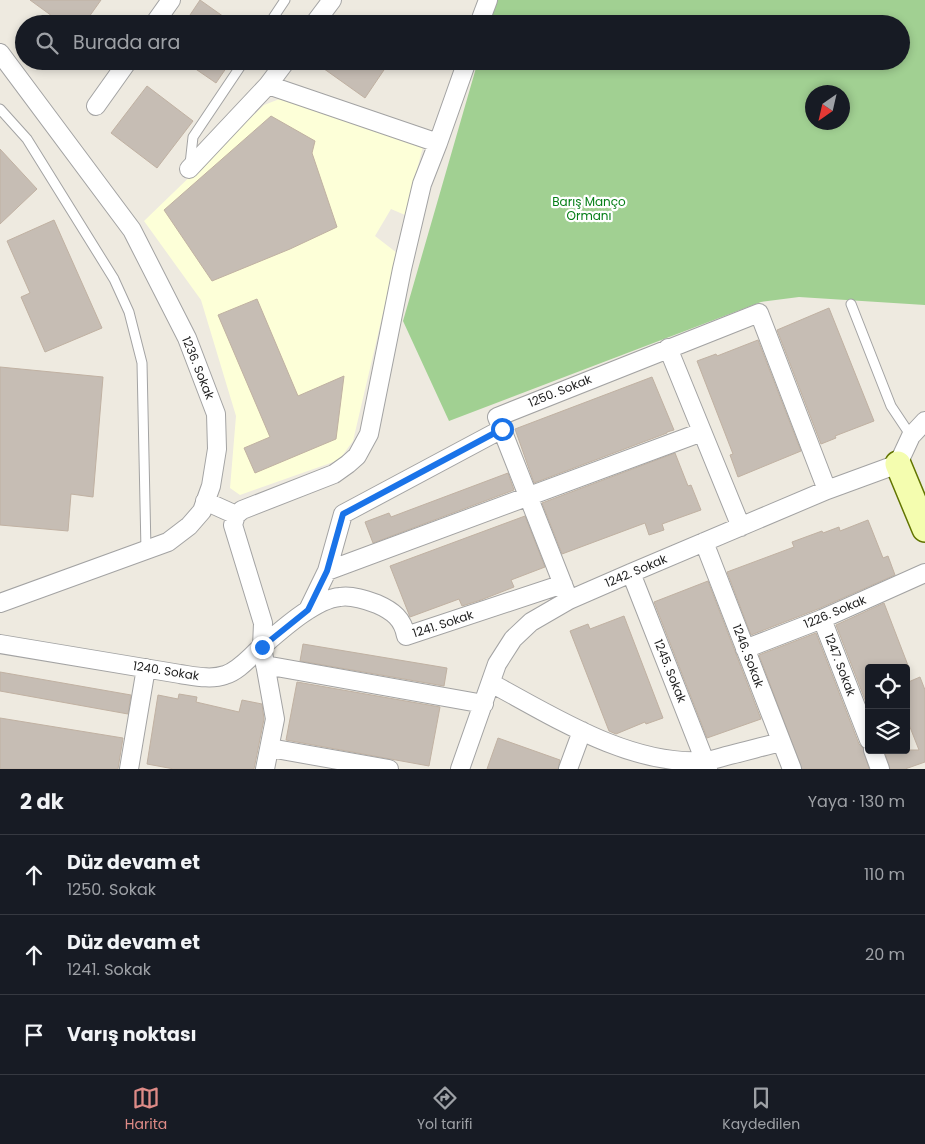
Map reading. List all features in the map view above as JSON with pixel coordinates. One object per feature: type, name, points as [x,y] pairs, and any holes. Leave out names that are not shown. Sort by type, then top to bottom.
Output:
[{"type":"main road","points":[[898,464],[925,529]]},
{"type":"street","points":[[160,15],[171,0]]},
{"type":"street","points":[[321,15],[332,0]]},
{"type":"street","points":[[483,15],[488,0]]},
{"type":"street","name":"1236. Sokak","points":[[0,53],[132,230],[187,338],[216,414],[217,449],[211,486],[202,511],[189,526],[168,542],[0,603]]},
{"type":"street","points":[[96,106],[122,70]]},
{"type":"street","points":[[189,169],[268,85],[279,70]]},
{"type":"street","points":[[266,769],[275,719],[262,647],[263,623],[233,525],[236,515],[242,510],[334,474],[357,456],[369,434],[402,269],[422,184],[463,70]]},
{"type":"street","points":[[268,85],[438,143]]},
{"type":"street","name":"1250. Sokak","points":[[502,429],[497,417],[760,313],[826,490]]},
{"type":"street","points":[[668,348],[741,526]]},
{"type":"street","points":[[898,464],[911,436],[925,421]]},
{"type":"street","points":[[308,610],[327,571],[343,514],[502,429],[566,592]]},
{"type":"street","points":[[327,571],[702,432]]},
{"type":"street","name":"1242. Sokak","points":[[460,769],[497,664],[514,639],[566,592],[631,574],[826,490],[898,464]]},
{"type":"street","points":[[205,501],[236,515]]},
{"type":"street","name":"1246. Sokak","points":[[704,542],[792,769]]},
{"type":"street","name":"1226. Sokak","points":[[745,648],[822,619],[925,573]]},
{"type":"street","name":"1245. Sokak","points":[[631,574],[707,765]]},
{"type":"street","name":"1241. Sokak","points":[[262,647],[308,610],[326,600],[341,596],[370,601],[386,608],[397,616],[404,626],[406,636],[566,592]]},
{"type":"street","name":"1247. Sokak","points":[[822,619],[865,730]]},
{"type":"street","name":"1240. Sokak","points":[[0,644],[206,678],[224,676],[236,670],[262,647]]},
{"type":"street","points":[[265,665],[484,704]]},
{"type":"street","points":[[129,769],[146,668]]},
{"type":"street","points":[[491,683],[582,731],[632,751],[655,763],[677,761],[707,765],[781,742]]},
{"type":"street","points":[[568,769],[582,731]]},
{"type":"street","points":[[270,748],[388,769]]},
{"type":"street","points":[[874,754],[880,769]]},
{"type":"lane","points":[[275,15],[285,0]]},
{"type":"lane","points":[[189,169],[193,138],[238,70]]},
{"type":"lane","points":[[0,109],[27,138],[114,279],[130,312],[142,363],[146,550]]},
{"type":"lane","points":[[851,304],[891,406],[911,436]]},
{"type":"shaded area","points":[[282,98],[424,143],[405,215],[391,209],[375,236],[397,253],[353,441],[339,460],[240,495],[230,488],[236,416],[201,300],[144,221],[264,105]]},
{"type":"green space","name":"Barış Manço Ormanı","points":[[495,0],[925,0],[925,305],[799,297],[761,302],[449,421],[403,321],[475,70],[910,70],[910,15],[491,15]]},
{"type":"building","points":[[30,0],[101,0],[90,15],[51,15]]},
{"type":"building","points":[[200,0],[221,15],[190,15]]},
{"type":"building","points":[[197,70],[225,70],[216,83]]},
{"type":"building","points":[[326,70],[384,70],[365,98]]},
{"type":"building","points":[[147,86],[193,121],[157,168],[111,133]]},
{"type":"building","points":[[271,116],[315,141],[312,153],[337,227],[290,249],[212,281],[164,210]]},
{"type":"building","points":[[0,149],[37,189],[0,224]]},
{"type":"building","points":[[54,220],[102,328],[45,352],[21,297],[30,293],[7,241]]},
{"type":"building","points":[[257,299],[298,396],[344,376],[336,439],[255,473],[244,448],[270,437],[218,315]]},
{"type":"building","points":[[829,308],[874,421],[835,436],[836,438],[821,444],[777,330]]},
{"type":"building","points":[[758,340],[801,451],[738,477],[730,455],[733,454],[697,361],[716,354],[717,356]]},
{"type":"building","points":[[0,367],[103,377],[93,497],[71,494],[68,531],[0,525]]},
{"type":"building","points":[[652,377],[674,430],[534,483],[515,429]]},
{"type":"building","points":[[675,453],[688,486],[691,485],[701,510],[662,524],[664,530],[649,535],[645,523],[562,554],[542,503]]},
{"type":"building","points":[[508,473],[514,490],[373,543],[365,522],[389,513],[391,517]]},
{"type":"building","points":[[525,516],[545,567],[511,580],[514,587],[481,600],[462,606],[459,599],[410,617],[390,566]]},
{"type":"building","points":[[868,520],[883,558],[888,556],[895,575],[818,609],[751,635],[727,572],[794,547],[792,542],[839,527],[840,531]]},
{"type":"building","points":[[708,581],[761,719],[707,738],[654,602]]},
{"type":"building","points":[[884,603],[907,664],[865,664],[865,700],[836,625]]},
{"type":"building","points":[[624,616],[663,718],[646,724],[645,722],[616,734],[609,731],[570,631],[588,624],[590,629]]},
{"type":"building","points":[[816,633],[859,744],[863,748],[869,769],[802,769],[759,655]]},
{"type":"building","points":[[303,644],[447,668],[444,686],[300,661]]},
{"type":"building","points":[[0,672],[131,695],[128,714],[0,691]]},
{"type":"building","points":[[920,677],[925,690],[925,762],[905,769],[890,769],[885,754],[910,754],[910,750],[919,750],[910,727],[910,681]]},
{"type":"building","points":[[297,682],[440,707],[429,766],[286,740]]},
{"type":"building","points":[[179,694],[197,697],[196,702],[239,712],[242,700],[262,704],[264,719],[254,769],[174,769],[147,764],[158,695],[178,699]]},
{"type":"building","points":[[0,718],[123,738],[118,769],[0,769]]},
{"type":"building","points":[[498,738],[560,760],[558,769],[487,769]]},
{"type":"route","points":[[262,647],[308,610],[327,571],[343,514],[502,429]]}]
